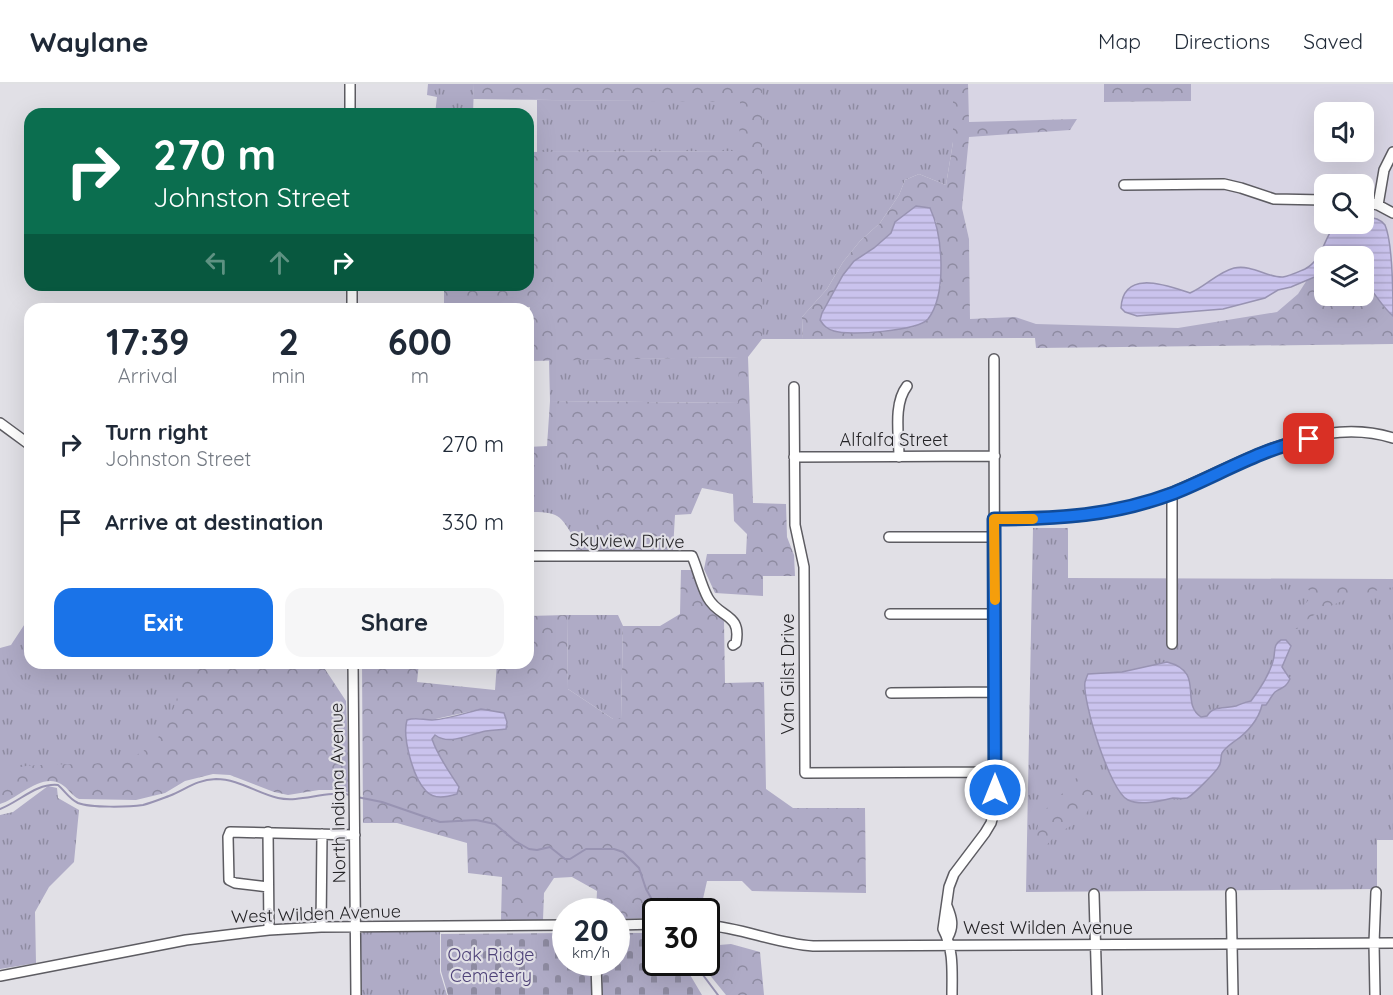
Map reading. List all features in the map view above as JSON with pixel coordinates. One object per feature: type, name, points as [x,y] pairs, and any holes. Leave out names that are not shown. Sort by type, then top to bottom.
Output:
[{"type":"street","points":[[350,84],[350,108]]},
{"type":"street","points":[[1378,206],[1384,170],[1393,152]]},
{"type":"street","points":[[1124,185],[1220,184],[1232,185],[1275,200],[1314,200]]},
{"type":"street","points":[[1374,205],[1393,213]]},
{"type":"street","points":[[952,995],[950,941],[943,929],[949,887],[954,874],[992,823],[995,808],[994,359]]},
{"type":"street","points":[[899,457],[899,403],[901,393],[907,386]]},
{"type":"street","name":"Van Gilst Drive","points":[[794,387],[795,525],[804,567],[805,773],[996,772]]},
{"type":"street","points":[[0,423],[24,441]]},
{"type":"street","points":[[994,519],[1059,518],[1095,514],[1133,506],[1172,493],[1252,456],[1293,442],[1324,435],[1369,432],[1393,438]]},
{"type":"street","name":"Alfalfa Street","points":[[794,457],[995,456]]},
{"type":"street","points":[[1172,493],[1172,644]]},
{"type":"street","points":[[889,537],[994,537]]},
{"type":"street","name":"Skyview Drive","points":[[534,556],[692,556],[709,600],[732,619],[737,627],[734,645]]},
{"type":"street","points":[[890,614],[995,614]]},
{"type":"street","name":"North Indiana Avenue","points":[[353,669],[356,995]]},
{"type":"street","points":[[891,693],[995,692]]},
{"type":"street","points":[[268,887],[235,883],[229,880],[227,875],[230,832],[355,835]]},
{"type":"street","points":[[268,832],[268,930]]},
{"type":"street","points":[[321,927],[322,834]]},
{"type":"street","points":[[1375,995],[1376,892]]},
{"type":"street","points":[[1231,893],[1233,995]]},
{"type":"street","points":[[1094,894],[1097,995]]},
{"type":"street","name":"West Wilden Avenue","points":[[0,976],[186,940],[268,930],[321,927],[552,925]]},
{"type":"street","name":"West Wilden Avenue","points":[[720,926],[735,928],[801,945],[950,941],[1095,944],[1393,943]]},
{"type":"street","points":[[596,976],[597,995]]},
{"type":"shaded area","points":[[968,84],[1104,84],[1104,102],[1191,101],[1191,84],[1393,84],[1393,335],[970,338],[969,239],[962,208],[968,122]]},
{"type":"shaded area","points":[[916,206],[930,208],[940,249],[938,295],[928,319],[911,327],[868,333],[842,332],[826,327],[820,320],[822,313],[843,275],[854,261],[891,233],[895,222]]},
{"type":"shaded area","points":[[1374,219],[1385,225],[1390,244],[1393,316],[1374,294],[1374,246],[1323,246],[1330,234],[1374,234]]},
{"type":"shaded area","points":[[1314,262],[1314,277],[1278,290],[1265,298],[1223,309],[1137,316],[1121,308],[1124,296],[1130,288],[1138,284],[1159,284],[1190,293],[1234,268],[1247,268],[1283,277]]},
{"type":"shaded area","points":[[1281,640],[1286,640],[1291,646],[1282,667],[1290,679],[1285,686],[1275,692],[1266,705],[1262,705],[1248,730],[1223,751],[1217,769],[1199,788],[1187,798],[1145,803],[1128,800],[1121,793],[1106,764],[1088,707],[1085,682],[1088,674],[1122,672],[1167,662],[1186,673],[1195,711],[1201,717],[1207,716],[1216,709],[1251,701],[1268,675],[1276,645]]},
{"type":"shaded area","points":[[481,709],[504,713],[507,722],[506,729],[453,739],[435,735],[432,739],[437,752],[459,787],[457,794],[449,796],[437,797],[429,794],[417,777],[407,747],[407,720],[432,720]]},
{"type":"green space","points":[[428,84],[474,84],[473,108],[436,108],[437,97],[427,95]]},
{"type":"green space","points":[[474,84],[762,84],[762,339],[748,357],[753,503],[786,504],[787,537],[794,555],[795,576],[763,576],[763,596],[715,593],[704,569],[707,554],[746,554],[747,534],[734,521],[733,494],[702,488],[691,514],[675,515],[673,550],[576,550],[575,540],[600,540],[600,460],[534,460],[534,447],[547,446],[550,401],[738,403],[739,357],[534,361],[534,303],[444,303],[444,291],[534,291],[534,152],[739,151],[740,102],[473,99]]},
{"type":"green space","points":[[762,84],[953,84],[953,142],[946,185],[919,174],[905,180],[899,195],[880,223],[860,241],[843,262],[827,289],[802,317],[803,339],[762,339]]},
{"type":"green space","points":[[953,84],[968,84],[969,122],[1077,119],[1070,130],[969,137],[962,208],[969,239],[970,319],[1015,317],[1036,324],[1178,328],[1277,312],[1298,294],[1307,280],[1314,277],[1314,306],[1374,306],[1374,294],[1393,316],[1393,344],[1036,348],[1035,338],[803,339],[802,317],[827,289],[843,262],[860,241],[880,223],[899,195],[905,180],[919,174],[946,185],[953,142]],"holes":[[[916,206],[936,221],[941,285],[914,327],[857,333],[836,332],[822,313],[843,275],[855,261],[891,233],[896,222]]]},
{"type":"green space","points":[[1104,84],[1191,84],[1191,101],[1104,102]]},
{"type":"green space","points":[[537,100],[740,101],[740,151],[537,152]]},
{"type":"green space","points":[[739,357],[739,403],[550,401],[549,360]]},
{"type":"green space","points":[[534,460],[600,460],[600,540],[575,540],[558,516],[534,512]]},
{"type":"green space","points":[[1033,528],[1068,528],[1068,578],[1393,579],[1393,840],[1377,840],[1377,889],[1026,892]]},
{"type":"green space","points":[[681,570],[694,570],[703,600],[724,621],[725,683],[764,682],[766,789],[793,808],[865,808],[866,893],[752,891],[742,881],[707,881],[703,898],[642,898],[642,918],[630,919],[630,898],[597,898],[597,891],[572,877],[554,878],[544,893],[543,920],[501,920],[502,877],[468,873],[467,843],[397,823],[363,823],[362,669],[418,669],[417,682],[495,690],[497,669],[534,669],[534,616],[567,615],[568,689],[613,719],[621,719],[623,626],[660,626],[680,614]],"holes":[[[481,709],[504,713],[506,729],[453,739],[435,735],[432,739],[447,772],[454,780],[406,740],[414,718],[431,720]]]},
{"type":"green space","points":[[1393,582],[1393,587],[1342,601],[1329,607],[1317,613],[1297,629],[1292,626],[1297,613],[1312,594],[1298,583]]},
{"type":"green space","points":[[567,615],[618,615],[623,626],[621,719],[613,719],[568,689]]},
{"type":"green space","points":[[24,625],[24,669],[186,669],[182,695],[166,732],[145,754],[120,764],[0,773],[0,648],[11,645]]},
{"type":"green space","points":[[184,669],[325,669],[346,701],[350,793],[338,790],[319,790],[288,795],[230,775],[213,774],[185,781],[165,793],[136,800],[79,799],[61,784],[46,781],[0,804],[0,771],[31,766],[107,763],[142,752],[152,744],[167,724]]},
{"type":"green space","points":[[1082,775],[1093,779],[1099,787],[1096,798],[1082,820],[1058,833],[1037,855],[1037,830],[1041,812],[1053,804],[1075,779]]},
{"type":"green space","points":[[48,786],[57,788],[58,798],[79,810],[74,862],[49,887],[35,912],[36,963],[0,969],[0,815],[13,812]]},
{"type":"green space","points":[[365,931],[440,931],[440,972],[447,995],[360,995],[359,935]]},
{"type":"green space","name":"Oak Ridge Cemetery","points":[[552,933],[552,976],[630,976],[630,933],[642,933],[642,976],[691,976],[702,995],[448,995],[441,971],[441,934]]},
{"type":"green space","points":[[731,944],[760,952],[764,995],[726,995],[711,976],[720,976],[720,945]]},
{"type":"waterway","points":[[0,809],[35,790],[50,785],[58,785],[70,797],[84,805],[120,807],[143,805],[197,783],[216,779],[232,781],[278,798],[351,795]]},
{"type":"waterway","points":[[357,797],[382,802],[440,822],[476,820],[495,824],[515,841],[529,849],[550,847],[565,859],[570,859],[586,849],[614,849],[623,852],[639,868],[651,898]]},
{"type":"waterway","points":[[704,976],[718,995]]},
{"type":"slow traffic","points":[[995,600],[994,519],[1033,519]]},
{"type":"route","points":[[995,790],[994,519],[1042,519],[1106,513],[1155,500],[1252,456],[1309,439]]}]
